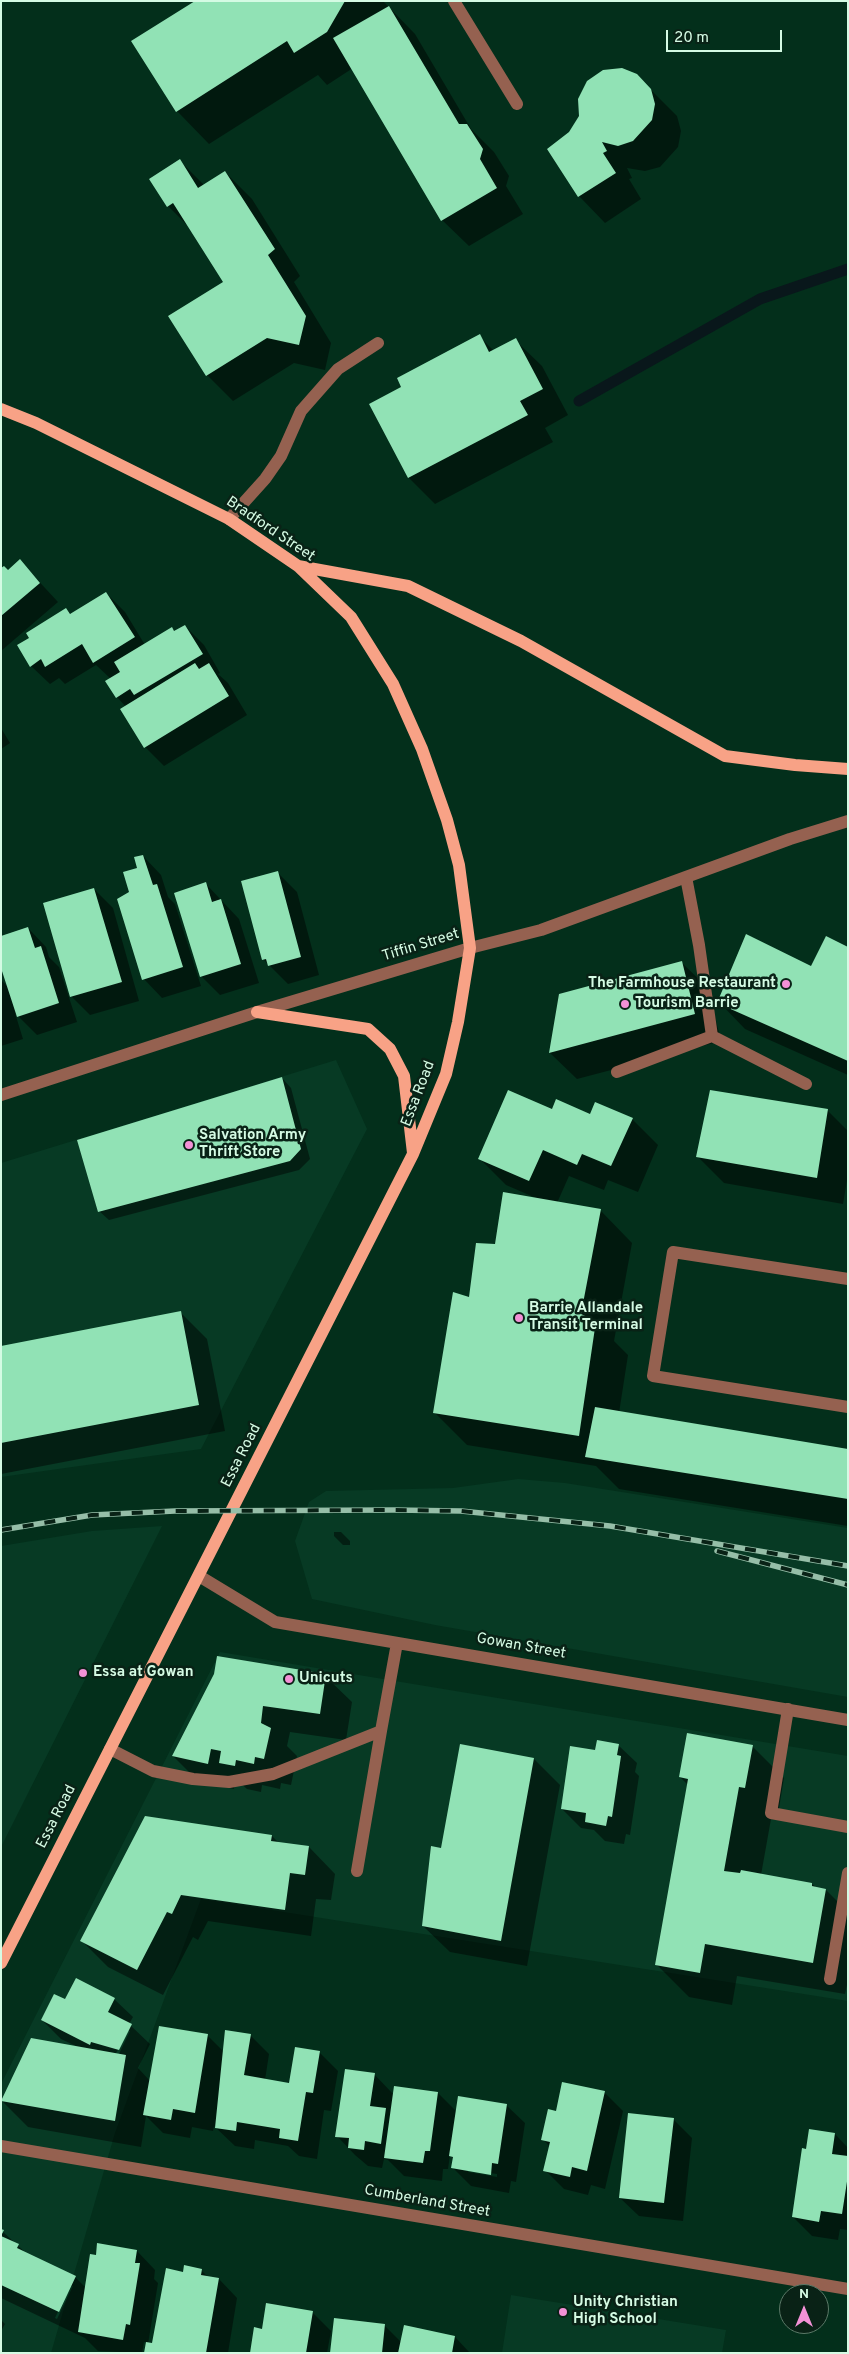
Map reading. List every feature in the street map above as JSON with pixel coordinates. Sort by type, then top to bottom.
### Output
[{"type":"main road","name":"Bradford Street","points":[[1,408],[36,423],[229,518],[298,566],[351,617],[393,684],[422,749],[447,820],[459,865],[470,948]]},
{"type":"main road","points":[[298,566],[408,586],[521,641],[725,756],[795,766],[848,769]]},
{"type":"main road","name":"Essa Road","points":[[1,1964],[413,1154],[446,1074],[458,1022],[470,948]]},
{"type":"main road","points":[[257,1012],[368,1029],[390,1049],[404,1076],[413,1154]]},
{"type":"street","points":[[454,1],[517,104]]},
{"type":"street","points":[[229,518],[265,479],[281,456],[300,411],[338,369],[378,343]]},
{"type":"street","name":"Tiffin Street","points":[[1,1095],[257,1012],[470,948],[541,930],[790,838],[848,822]]},
{"type":"street","points":[[686,877],[699,944],[712,1036]]},
{"type":"street","points":[[617,1072],[712,1036],[806,1084]]},
{"type":"street","points":[[848,1279],[673,1252],[653,1376],[848,1407]]},
{"type":"street","name":"Gowan Street","points":[[200,1576],[276,1622],[848,1720]]},
{"type":"street","points":[[357,1871],[397,1643]]},
{"type":"street","points":[[788,1709],[771,1813],[848,1828]]},
{"type":"street","points":[[110,1749],[153,1771],[193,1779],[229,1782],[273,1774],[381,1731]]},
{"type":"street","points":[[830,1979],[848,1874]]},
{"type":"street","name":"Cumberland Street","points":[[1,2146],[848,2289]]},
{"type":"shaded area","points":[[336,1060],[367,1129],[201,1449],[1,1477],[1,1163]]},
{"type":"shaded area","points":[[518,1479],[565,1483],[848,1528],[848,1697],[435,1625],[312,1599],[295,1541],[309,1502],[326,1491],[453,1488]]},
{"type":"shaded area","points":[[162,1526],[1,1847],[1,1546],[92,1531]]},
{"type":"shaded area","points":[[220,1652],[848,1756],[848,2001],[201,1899],[115,2133],[51,2353],[1,2353],[1,2084]]},
{"type":"shaded area","name":"Unity Christian High School","points":[[511,2295],[726,2330],[722,2353],[502,2353]]},
{"type":"building","points":[[195,1],[345,1],[327,32],[294,53],[287,41],[176,112],[131,41]]},
{"type":"building","points":[[389,6],[459,124],[467,124],[483,149],[480,159],[497,188],[441,221],[333,38]]},
{"type":"building","points":[[622,68],[637,74],[651,89],[655,104],[652,120],[633,141],[618,146],[602,142],[607,151],[603,153],[616,173],[578,197],[547,149],[569,132],[579,116],[578,99],[587,81],[603,70]]},
{"type":"building","points":[[180,159],[198,188],[225,171],[275,249],[268,255],[306,316],[299,345],[267,338],[206,376],[168,316],[223,282],[173,203],[167,207],[149,179]]},
{"type":"building","points":[[480,334],[489,352],[516,338],[543,389],[520,401],[528,415],[408,478],[369,404],[401,387],[397,378]]},
{"type":"building","points":[[20,559],[40,583],[1,616],[1,568],[4,566],[8,570]]},
{"type":"building","points":[[106,592],[135,637],[93,663],[82,644],[45,667],[41,659],[30,667],[17,645],[29,638],[26,633],[66,608],[70,614]]},
{"type":"building","points":[[185,625],[203,654],[134,695],[130,689],[116,698],[105,681],[120,672],[114,662],[172,627],[174,631]]},
{"type":"building","points":[[195,663],[199,669],[209,663],[229,696],[144,748],[120,709]]},
{"type":"building","points":[[143,855],[153,885],[157,884],[183,967],[142,980],[117,899],[129,892],[123,872],[137,868],[134,857]]},
{"type":"building","points":[[278,871],[301,957],[268,966],[266,959],[262,960],[241,881]]},
{"type":"building","points":[[206,882],[212,902],[221,899],[241,964],[200,977],[174,893]]},
{"type":"building","points":[[94,888],[122,982],[70,997],[43,903]]},
{"type":"building","points":[[28,927],[35,948],[41,946],[59,1003],[17,1017],[1,968],[1,936]]},
{"type":"building","name":"The Farmhouse Restaurant","points":[[746,934],[811,966],[826,936],[848,947],[848,1061],[717,1003]]},
{"type":"building","name":"Tourism Barrie","points":[[682,961],[695,1014],[549,1053],[559,994]]},
{"type":"building","name":"Salvation Army Thrift Store","points":[[282,1077],[301,1149],[290,1161],[98,1212],[77,1140]]},
{"type":"building","points":[[508,1090],[552,1109],[556,1099],[590,1114],[595,1102],[633,1118],[611,1166],[582,1154],[577,1165],[543,1150],[529,1181],[478,1159]]},
{"type":"building","points":[[710,1090],[828,1109],[817,1178],[696,1157]]},
{"type":"building","name":"Barrie Allandale Transit Terminal","points":[[503,1192],[601,1209],[581,1314],[596,1321],[579,1436],[433,1413],[453,1292],[469,1297],[476,1243],[495,1244]]},
{"type":"building","points":[[181,1311],[199,1405],[1,1443],[1,1346]]},
{"type":"building","points":[[595,1407],[848,1449],[848,1499],[585,1457]]},
{"type":"building","points":[[217,1656],[326,1674],[320,1714],[263,1706],[261,1723],[271,1728],[264,1759],[255,1757],[254,1764],[236,1760],[235,1766],[219,1763],[221,1751],[211,1749],[208,1764],[172,1756],[214,1674]]},
{"type":"building","points":[[687,1733],[753,1745],[745,1788],[739,1787],[724,1871],[740,1873],[741,1870],[812,1883],[812,1886],[826,1889],[813,1963],[705,1944],[700,1973],[655,1965],[688,1779],[679,1777]]},
{"type":"building","points":[[597,1740],[619,1744],[617,1755],[621,1756],[612,1817],[608,1816],[606,1826],[585,1822],[586,1813],[561,1809],[570,1746],[595,1750]]},
{"type":"building","points":[[460,1744],[534,1758],[501,1941],[422,1926],[431,1846],[441,1848]]},
{"type":"building","points":[[145,1816],[272,1835],[271,1841],[309,1846],[305,1875],[290,1873],[285,1910],[181,1895],[172,1914],[167,1912],[137,1970],[80,1941]]},
{"type":"building","points":[[76,1978],[115,1998],[108,2012],[132,2024],[119,2050],[91,2042],[90,2045],[41,2020],[54,1994],[65,1999]]},
{"type":"building","points":[[159,2026],[208,2034],[195,2113],[173,2109],[171,2120],[143,2115]]},
{"type":"building","points":[[225,2030],[251,2034],[244,2075],[289,2083],[295,2047],[320,2051],[313,2093],[306,2092],[298,2141],[279,2138],[280,2129],[237,2122],[236,2131],[215,2128]]},
{"type":"building","points":[[31,2038],[126,2055],[115,2121],[1,2101]]},
{"type":"building","points":[[345,2069],[375,2073],[370,2106],[386,2108],[381,2144],[365,2141],[364,2150],[348,2148],[349,2138],[335,2137]]},
{"type":"building","points":[[562,2082],[605,2091],[587,2171],[572,2167],[570,2177],[543,2171],[550,2142],[541,2140],[548,2109],[556,2111]]},
{"type":"building","points":[[394,2086],[438,2092],[430,2151],[425,2151],[423,2163],[384,2158]]},
{"type":"building","points":[[458,2096],[507,2104],[498,2164],[492,2163],[491,2175],[451,2168],[453,2157],[449,2156]]},
{"type":"building","points":[[628,2113],[674,2118],[664,2203],[619,2198]]},
{"type":"building","points":[[809,2129],[835,2133],[832,2154],[848,2156],[848,2175],[842,2214],[821,2211],[819,2222],[792,2217],[802,2148],[806,2149]]},
{"type":"building","points":[[1,2236],[19,2244],[17,2248],[76,2276],[59,2312],[1,2285]]},
{"type":"building","points":[[97,2243],[137,2250],[135,2263],[140,2263],[130,2325],[126,2324],[123,2340],[78,2332],[90,2254],[96,2255]]},
{"type":"building","points":[[184,2265],[202,2269],[201,2275],[219,2278],[206,2353],[144,2353],[146,2342],[152,2343],[166,2268],[183,2272]]},
{"type":"building","points":[[266,2303],[313,2311],[306,2353],[250,2353],[254,2327],[262,2329]]},
{"type":"building","points":[[334,2318],[385,2324],[382,2353],[330,2353]]},
{"type":"building","points":[[404,2325],[455,2336],[452,2353],[398,2353]]},
{"type":"waterway","points":[[579,401],[760,299],[848,269]]},
{"type":"railway","points":[[1,1530],[92,1515],[175,1511],[461,1511],[610,1526],[848,1566]]},
{"type":"railway","points":[[717,1551],[848,1585]]},
{"type":"place","name":"The Farmhouse Restaurant","points":[[786,984]]},
{"type":"place","name":"Tourism Barrie","points":[[625,1004]]},
{"type":"place","name":"Salvation Army Thrift Store","points":[[189,1145]]},
{"type":"place","name":"Barrie Allandale Transit Terminal","points":[[519,1318]]},
{"type":"place","name":"Essa at Gowan","points":[[83,1673]]},
{"type":"place","name":"Unicuts","points":[[289,1679]]},
{"type":"place","name":"Unity Christian High School","points":[[563,2312]]}]
